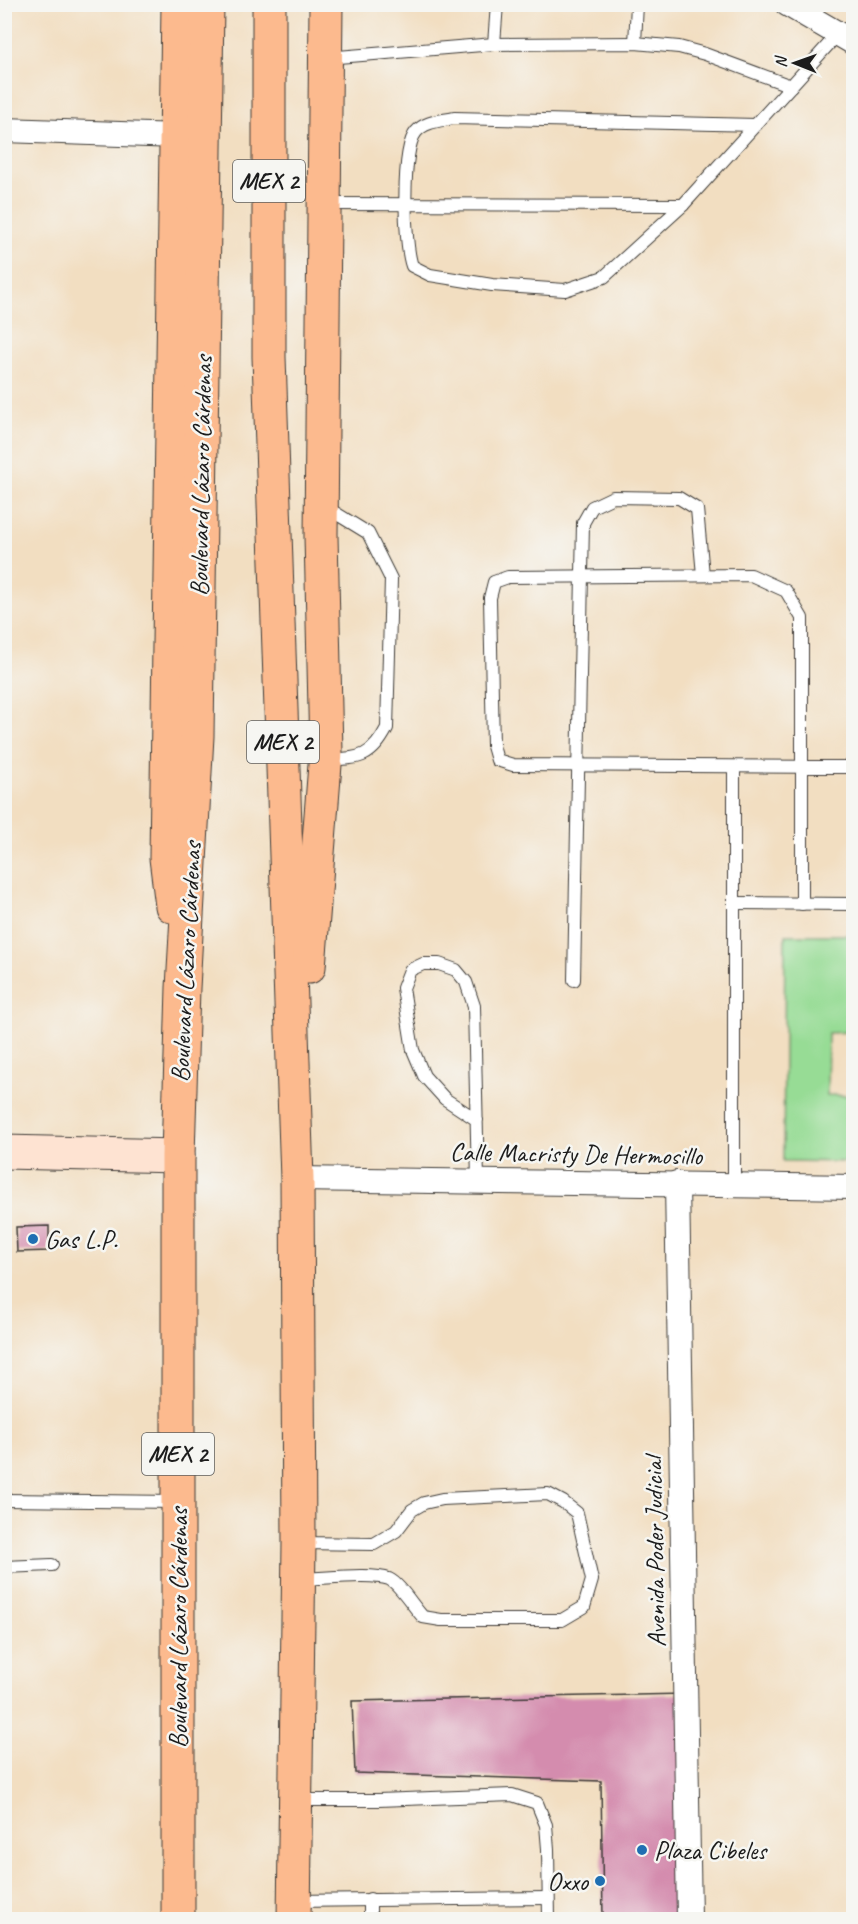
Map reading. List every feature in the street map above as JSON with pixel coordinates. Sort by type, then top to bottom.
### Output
[{"type":"main road","points":[[162,4],[178,87]]},
{"type":"main road","points":[[178,4],[178,135],[166,858],[183,988]]},
{"type":"main road","name":"Boulevard Lázaro Cárdenas","points":[[178,1920],[178,1156],[183,988],[197,736],[207,4]]},
{"type":"main road","name":"MEX 2","points":[[269,4],[269,357],[297,1179],[298,1579],[294,1910]]},
{"type":"main road","points":[[296,1127],[325,760],[321,504],[326,4]]},
{"type":"main road","points":[[4,1152],[178,1156]]},
{"type":"street","points":[[787,4],[846,39]]},
{"type":"street","points":[[4,130],[178,135]]},
{"type":"street","name":"Calle Macristy De Hermosillo","points":[[297,1179],[854,1187]]},
{"type":"street","name":"Avenida Poder Judicial","points":[[677,1184],[689,1920]]},
{"type":"lane","points":[[494,44],[497,4]]},
{"type":"lane","points":[[635,43],[637,4]]},
{"type":"lane","points":[[756,125],[454,118],[423,124],[414,133],[410,143],[406,204],[407,244],[412,266],[430,275],[492,285],[565,290],[604,277],[683,205],[756,125],[791,86],[846,39]]},
{"type":"lane","points":[[326,58],[494,44],[635,43],[679,47],[705,54],[791,86]]},
{"type":"lane","points":[[325,204],[683,205]]},
{"type":"lane","points":[[574,980],[583,523],[592,507],[613,497],[679,498],[698,509],[703,575]]},
{"type":"lane","points":[[321,504],[368,533],[391,579],[387,728],[371,752],[352,759],[325,760]]},
{"type":"lane","points":[[802,904],[802,766],[802,618],[786,591],[752,574],[508,577],[494,582],[490,598],[493,746],[497,760],[513,765],[734,767],[802,766],[854,767]]},
{"type":"lane","points":[[734,767],[734,1184]]},
{"type":"lane","points":[[734,903],[854,904]]},
{"type":"lane","points":[[477,1120],[445,1099],[424,1076],[412,1050],[403,988],[410,970],[423,964],[440,964],[456,970],[466,982],[474,1006],[477,1120],[478,1181]]},
{"type":"lane","points":[[298,1543],[374,1544],[396,1531],[412,1510],[424,1503],[442,1498],[548,1494],[577,1513],[592,1580],[584,1607],[562,1620],[525,1621],[441,1620],[423,1617],[390,1580],[374,1577],[298,1579]]},
{"type":"lane","points":[[4,1500],[178,1502]]},
{"type":"lane","points":[[4,1567],[52,1565]]},
{"type":"lane","points":[[294,1800],[378,1800],[512,1795],[537,1803],[546,1825],[549,1920]]},
{"type":"lane","points":[[294,1910],[370,1899],[548,1898]]},
{"type":"lane","points":[[370,1899],[370,1920]]},
{"type":"green space","points":[[785,935],[853,935],[853,1032],[828,1033],[827,1095],[853,1096],[853,1162],[783,1161]]},
{"type":"building","name":"Gas L.P.","points":[[49,1226],[49,1251],[17,1252],[16,1227]]},
{"type":"building","name":"Plaza Cibeles","points":[[685,1694],[680,1920],[603,1920],[601,1781],[355,1773],[352,1701]]},
{"type":"place","name":"Gas L.P.","points":[[33,1239]]},
{"type":"place","name":"Plaza Cibeles","points":[[642,1850]]},
{"type":"place","name":"Oxxo","points":[[600,1881]]}]
